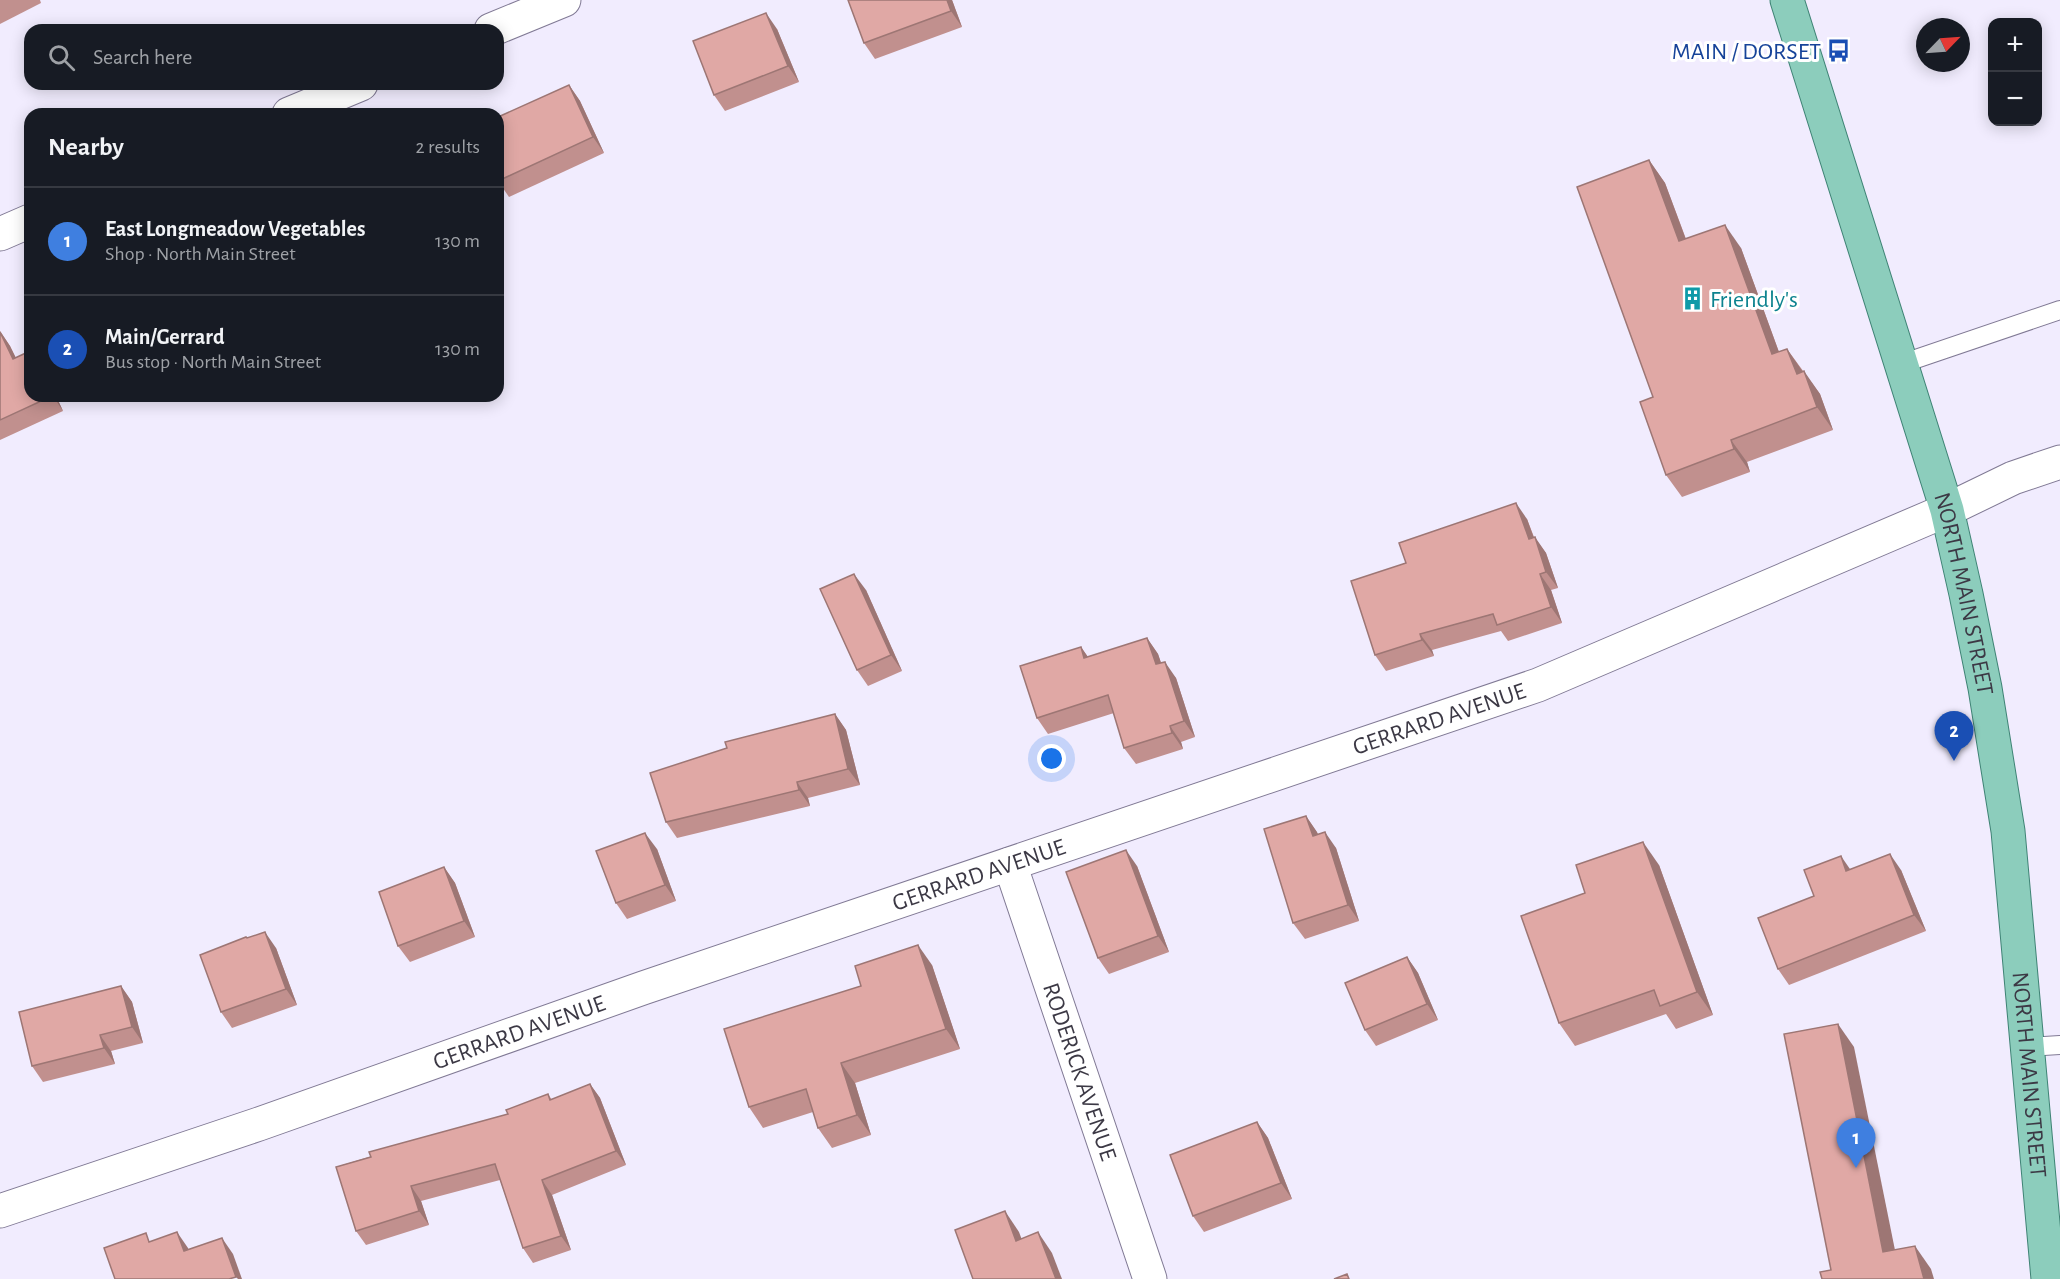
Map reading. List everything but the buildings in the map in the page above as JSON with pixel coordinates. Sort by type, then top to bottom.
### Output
[{"type":"main road","name":"NORTH MAIN STREET","points":[[1787,0],[1947,510],[1966,594],[2001,783],[2014,877],[2044,1046],[2048,1279]]},
{"type":"street","points":[[504,25],[564,0]]},
{"type":"street","points":[[303,108],[347,90]]},
{"type":"street","points":[[0,234],[24,224]]},
{"type":"street","name":"GERRARD AVENUE","points":[[0,1211],[259,1124],[632,992],[1538,685],[1947,510],[2013,478],[2060,462]]},
{"type":"street","name":"RODERICK AVENUE","points":[[1011,864],[1150,1279]]},
{"type":"lane","points":[[1901,364],[2060,310]]},
{"type":"place","name":"MAIN / DORSET","points":[[1839,51]]},
{"type":"place","name":"Friendly's","points":[[1692,299]]},
{"type":"place","name":"Main/Gerrard","points":[[1954,761]]},
{"type":"place","name":"East Longmeadow Vegetables","points":[[1856,1168]]}]
